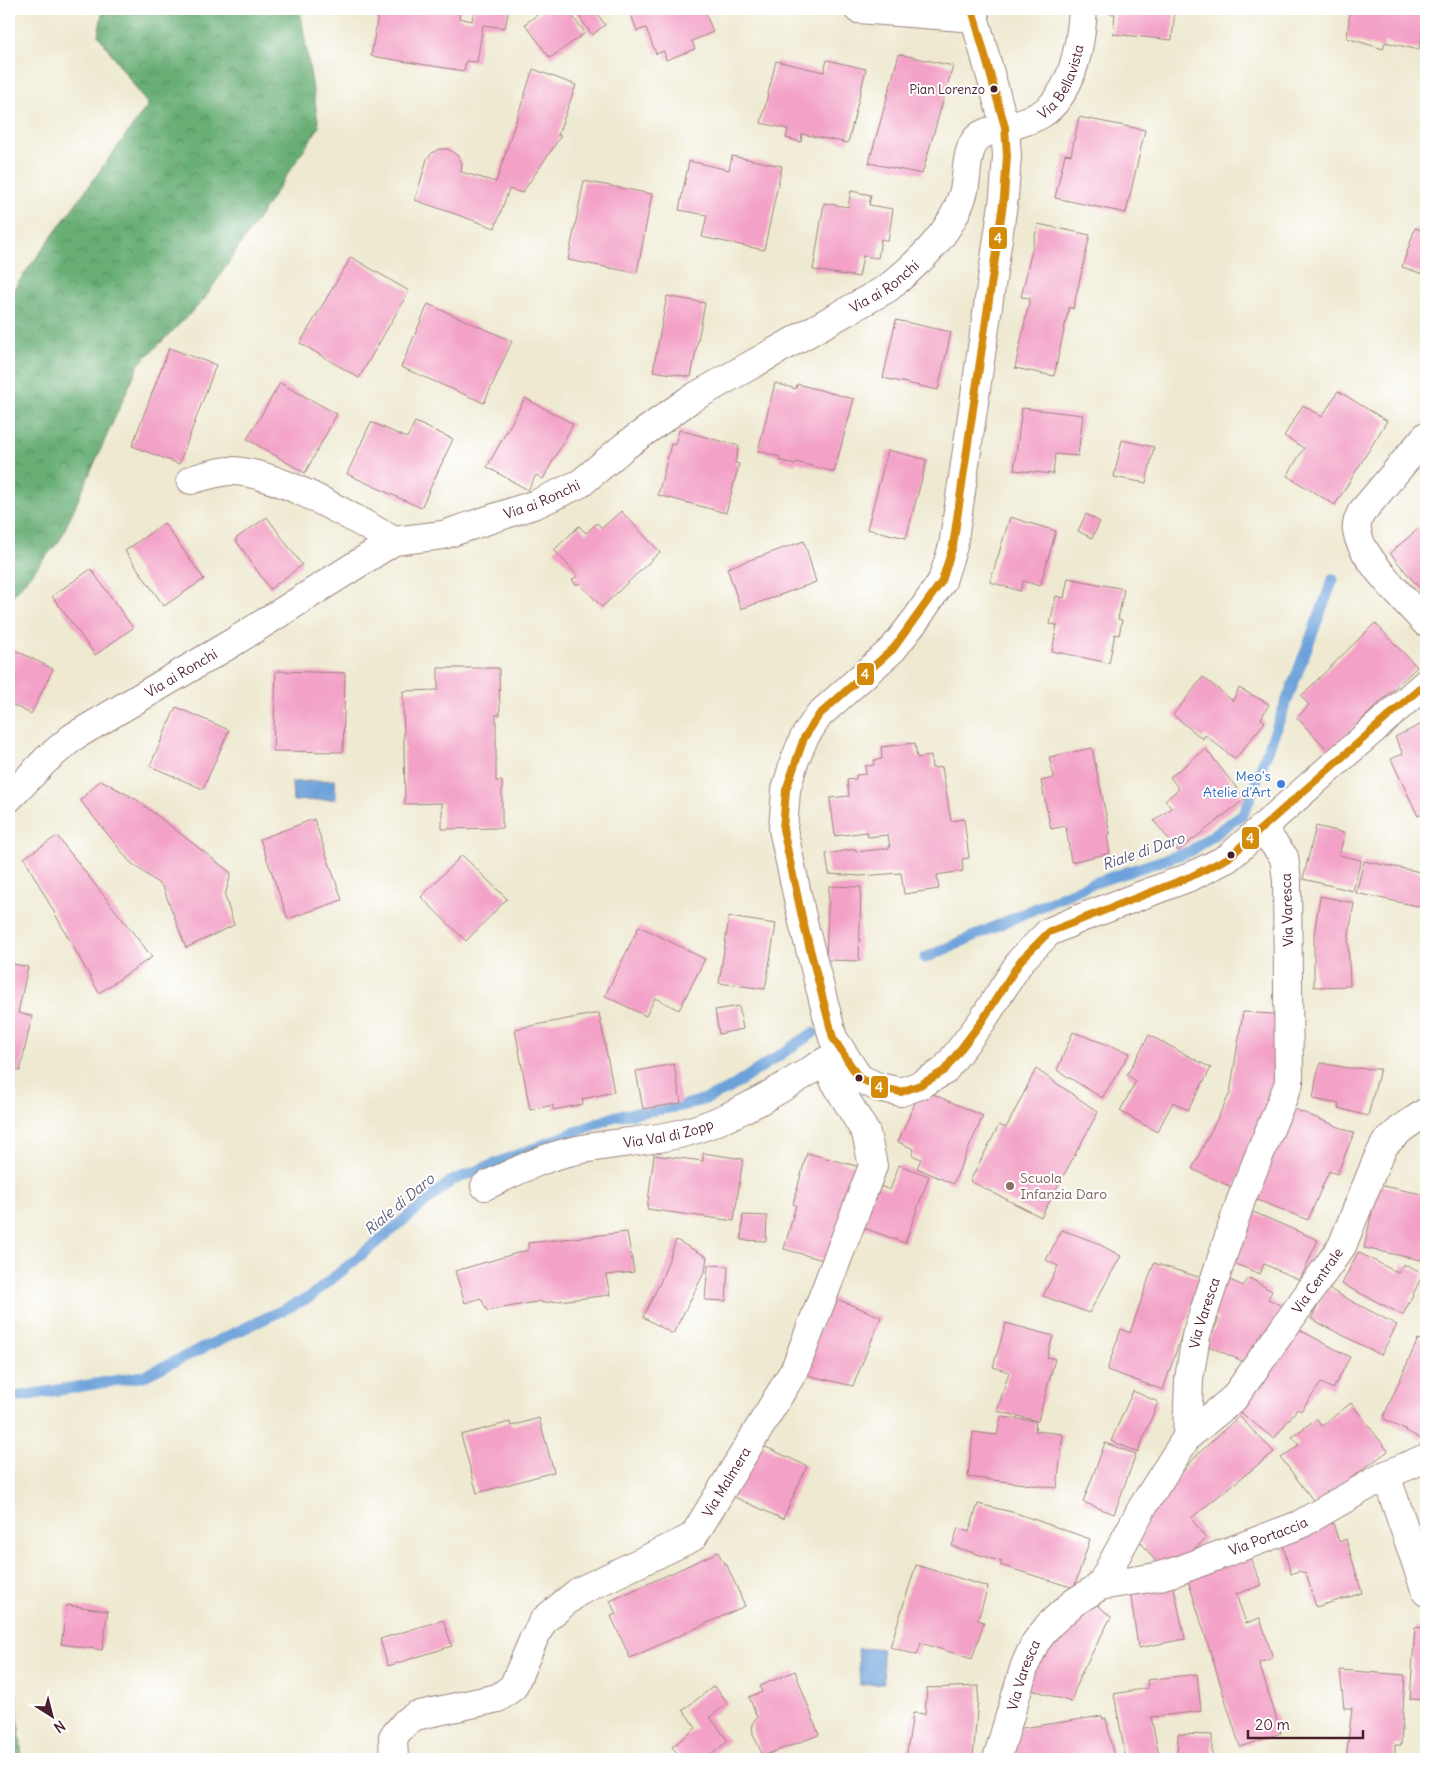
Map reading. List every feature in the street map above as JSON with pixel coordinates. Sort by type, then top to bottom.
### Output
[{"type":"street","points":[[858,9],[974,13],[1005,128],[1007,156],[1004,197],[953,546],[942,580],[917,618],[893,648],[819,715],[804,738],[794,762],[786,790],[783,829],[801,914],[825,1006],[840,1051],[859,1078],[878,1087],[901,1092],[920,1085],[944,1071],[982,1021],[1021,960],[1049,932],[1190,877],[1228,858],[1263,830],[1426,683]]},
{"type":"street","name":"Via Bellavista","points":[[1005,128],[1043,113],[1061,92],[1071,72],[1083,9]]},
{"type":"street","name":"Via ai Ronchi","points":[[9,798],[46,760],[79,732],[232,643],[394,542],[443,535],[536,504],[581,483],[625,446],[689,400],[888,288],[915,265],[954,219],[964,193],[973,143],[978,137],[987,132],[1005,128]]},
{"type":"street","points":[[1426,436],[1361,513],[1356,526],[1362,547],[1379,571],[1426,623]]},
{"type":"street","points":[[192,480],[215,473],[230,471],[244,473],[281,484],[331,506],[394,542]]},
{"type":"street","name":"Via Varesca","points":[[997,1759],[1025,1665],[1035,1643],[1049,1625],[1073,1603],[1100,1586],[1143,1506],[1187,1438],[1188,1380],[1196,1336],[1241,1200],[1289,1083],[1287,881],[1284,858],[1263,830]]},
{"type":"street","name":"Via Val di Zopp","points":[[485,1186],[514,1172],[572,1151],[679,1134],[716,1121],[765,1097],[840,1051]]},
{"type":"street","name":"Via Malmera","points":[[394,1759],[393,1737],[405,1723],[415,1716],[498,1698],[507,1693],[519,1678],[534,1638],[544,1620],[578,1592],[693,1537],[795,1369],[873,1166],[866,1133],[834,1080],[840,1051]]},
{"type":"street","name":"Via Centrale","points":[[1187,1438],[1234,1398],[1342,1246],[1385,1144],[1401,1129],[1426,1112]]},
{"type":"street","name":"Via Portaccia","points":[[1100,1586],[1156,1577],[1180,1570],[1299,1525],[1386,1475],[1426,1458]]},
{"type":"street","points":[[1386,1475],[1426,1592]]},
{"type":"green space","points":[[103,9],[300,9],[319,127],[203,301],[139,364],[60,540],[9,600],[9,295],[148,105],[98,35]]},
{"type":"green space","points":[[9,1694],[16,1694],[22,1759],[9,1759]]},
{"type":"water","points":[[335,780],[336,799],[293,801],[292,782]]},
{"type":"water","points":[[882,1648],[884,1684],[860,1685],[858,1649]]},
{"type":"building","points":[[379,9],[460,9],[459,18],[472,21],[474,9],[509,9],[505,28],[483,25],[477,62],[466,61],[464,71],[371,56]]},
{"type":"building","points":[[545,9],[567,9],[585,33],[550,58],[525,24]]},
{"type":"building","points":[[574,9],[594,9],[605,25],[592,35]]},
{"type":"building","points":[[629,9],[704,9],[713,32],[692,41],[695,49],[666,60],[664,51],[656,54],[646,28],[637,31]]},
{"type":"building","points":[[1110,9],[1175,9],[1172,40],[1113,34],[1115,14],[1110,14]]},
{"type":"building","points":[[1350,9],[1426,9],[1419,50],[1385,42],[1383,49],[1347,38]]},
{"type":"building","points":[[899,54],[953,66],[922,174],[869,163]]},
{"type":"building","points":[[827,60],[866,69],[848,143],[802,134],[801,142],[786,138],[788,129],[761,123],[776,61],[824,72]]},
{"type":"building","points":[[533,69],[576,85],[558,135],[561,136],[522,193],[509,189],[495,228],[415,200],[427,159],[439,149],[448,149],[458,156],[462,163],[461,172],[496,182]]},
{"type":"building","points":[[1079,117],[1145,130],[1126,213],[1055,198],[1065,154],[1071,155]]},
{"type":"building","points":[[732,156],[782,166],[764,250],[702,237],[707,215],[679,210],[689,161],[729,170]]},
{"type":"building","points":[[584,181],[652,194],[637,273],[568,260]]},
{"type":"building","points":[[851,191],[871,195],[869,205],[893,209],[888,241],[881,239],[878,258],[863,256],[859,277],[813,270],[824,203],[848,207]]},
{"type":"building","points":[[1038,224],[1090,235],[1073,309],[1069,307],[1054,376],[1015,368],[1030,298],[1021,297]]},
{"type":"building","points":[[1415,228],[1426,232],[1426,275],[1402,267]]},
{"type":"building","points":[[351,257],[409,291],[359,378],[300,343]]},
{"type":"building","points":[[667,296],[705,303],[691,377],[653,371]]},
{"type":"building","points":[[428,304],[512,341],[484,403],[401,367]]},
{"type":"building","points":[[896,320],[951,332],[938,390],[883,378]]},
{"type":"building","points":[[169,348],[216,365],[179,464],[132,446]]},
{"type":"building","points":[[280,383],[337,414],[305,473],[247,439]]},
{"type":"building","points":[[775,383],[796,389],[797,384],[854,399],[834,472],[796,462],[795,465],[779,460],[780,457],[758,451]]},
{"type":"building","points":[[1338,391],[1387,421],[1335,505],[1287,476],[1304,448],[1284,436],[1303,405],[1322,417]]},
{"type":"building","points":[[525,398],[573,424],[543,479],[536,475],[528,490],[487,467]]},
{"type":"building","points":[[1022,408],[1083,415],[1078,456],[1055,454],[1053,474],[1014,470]]},
{"type":"building","points":[[371,422],[407,438],[415,422],[453,439],[421,508],[347,474]]},
{"type":"building","points":[[679,430],[739,446],[735,463],[739,464],[726,513],[658,495],[671,444],[675,445]]},
{"type":"building","points":[[1122,440],[1154,447],[1146,483],[1114,477]]},
{"type":"building","points":[[888,450],[927,460],[906,538],[867,529]]},
{"type":"building","points":[[621,511],[660,552],[602,607],[579,583],[577,585],[572,580],[578,576],[554,550],[579,526],[586,533],[597,523],[602,528]]},
{"type":"building","points":[[1086,514],[1100,522],[1092,538],[1078,531]]},
{"type":"building","points":[[267,517],[302,565],[270,589],[235,539]]},
{"type":"building","points":[[1010,517],[1056,531],[1040,586],[1023,581],[1020,591],[990,582]]},
{"type":"building","points":[[1426,522],[1426,596],[1390,553]]},
{"type":"building","points":[[164,523],[204,579],[164,606],[125,551]]},
{"type":"building","points":[[804,541],[816,582],[741,609],[727,568]]},
{"type":"building","points":[[91,569],[133,628],[95,655],[52,596]]},
{"type":"building","points":[[1068,578],[1124,589],[1118,619],[1122,620],[1119,635],[1115,634],[1109,663],[1052,651],[1057,625],[1050,624],[1056,596],[1064,598]]},
{"type":"building","points":[[1375,623],[1417,667],[1329,751],[1297,718],[1309,705],[1301,696]]},
{"type":"building","points":[[9,647],[53,669],[31,714],[9,703]]},
{"type":"building","points":[[438,668],[499,668],[500,715],[496,715],[496,781],[502,781],[502,828],[442,829],[442,803],[405,804],[403,691],[438,690]]},
{"type":"building","points":[[276,671],[345,673],[343,752],[273,751]]},
{"type":"building","points":[[1203,677],[1233,701],[1239,688],[1269,704],[1261,719],[1265,722],[1235,759],[1205,735],[1203,739],[1173,715]]},
{"type":"building","points":[[176,707],[229,730],[203,789],[150,766]]},
{"type":"building","points":[[1426,722],[1426,812],[1418,816],[1391,759],[1403,754],[1395,737]]},
{"type":"building","points":[[915,743],[917,758],[931,756],[932,768],[942,767],[951,821],[964,819],[969,858],[962,859],[963,871],[937,875],[939,889],[904,894],[901,873],[861,876],[829,874],[826,854],[856,849],[856,852],[890,848],[888,835],[868,837],[867,832],[835,836],[830,798],[849,796],[847,780],[856,779],[856,775],[866,774],[865,766],[874,765],[874,760],[882,759],[881,747]]},
{"type":"building","points":[[1092,748],[1110,834],[1107,835],[1110,853],[1071,862],[1066,826],[1051,829],[1041,781],[1054,778],[1049,757]]},
{"type":"building","points":[[1206,749],[1245,799],[1178,851],[1154,821],[1171,808],[1165,800],[1179,789],[1170,777]]},
{"type":"building","points":[[101,780],[137,800],[231,873],[225,896],[234,925],[186,948],[163,887],[130,862],[80,800]]},
{"type":"building","points":[[314,819],[342,900],[288,919],[260,839]]},
{"type":"building","points":[[1316,826],[1345,833],[1339,855],[1361,860],[1353,891],[1303,879]]},
{"type":"building","points":[[57,836],[152,957],[99,993],[24,858]]},
{"type":"building","points":[[462,855],[507,899],[466,941],[421,897]]},
{"type":"building","points":[[1364,861],[1426,873],[1426,919],[1423,919],[1422,907],[1356,893]]},
{"type":"building","points":[[829,886],[861,887],[859,961],[826,960]]},
{"type":"building","points":[[1320,896],[1354,903],[1348,941],[1350,986],[1314,987],[1314,935]]},
{"type":"building","points":[[729,917],[776,924],[765,989],[719,983]]},
{"type":"building","points":[[639,926],[705,959],[679,1010],[655,998],[646,1016],[605,996]]},
{"type":"building","points":[[9,963],[28,967],[18,1013],[32,1016],[20,1071],[9,1069]]},
{"type":"building","points":[[739,1006],[743,1029],[719,1034],[715,1010]]},
{"type":"building","points":[[1426,1009],[1426,1032],[1425,1032],[1422,1010]]},
{"type":"building","points":[[1243,1012],[1286,1015],[1285,1068],[1234,1188],[1192,1169],[1230,1093]]},
{"type":"building","points":[[599,1013],[614,1092],[582,1099],[583,1104],[553,1110],[553,1105],[530,1110],[515,1029]]},
{"type":"building","points":[[1073,1032],[1130,1053],[1102,1098],[1057,1070]]},
{"type":"building","points":[[1149,1035],[1211,1068],[1188,1110],[1173,1102],[1157,1132],[1120,1111],[1136,1081],[1127,1075]]},
{"type":"building","points":[[1321,1063],[1348,1068],[1380,1069],[1368,1116],[1338,1108],[1339,1104],[1313,1099],[1317,1074]]},
{"type":"building","points":[[674,1064],[681,1103],[643,1109],[636,1071]]},
{"type":"building","points":[[1036,1069],[1098,1112],[1041,1217],[970,1181],[999,1125],[1006,1128]]},
{"type":"building","points":[[921,1089],[983,1116],[953,1184],[917,1168],[921,1159],[912,1155],[914,1149],[898,1142]]},
{"type":"building","points":[[1292,1108],[1354,1133],[1337,1174],[1329,1171],[1308,1220],[1255,1199]]},
{"type":"building","points":[[703,1153],[743,1159],[734,1221],[647,1209],[654,1155],[703,1161]]},
{"type":"building","points":[[807,1153],[860,1167],[834,1263],[784,1249],[796,1205],[793,1204]]},
{"type":"building","points":[[899,1165],[929,1176],[905,1243],[856,1225],[872,1183],[890,1190]]},
{"type":"building","points":[[1378,1185],[1426,1195],[1426,1261],[1364,1248]]},
{"type":"building","points":[[1246,1209],[1318,1240],[1300,1280],[1264,1264],[1260,1274],[1229,1261]]},
{"type":"building","points":[[743,1215],[767,1216],[766,1241],[741,1240]]},
{"type":"building","points":[[1062,1230],[1095,1242],[1121,1256],[1089,1313],[1043,1296],[1058,1266],[1046,1260]]},
{"type":"building","points":[[627,1232],[634,1272],[606,1275],[610,1295],[542,1303],[541,1301],[487,1311],[481,1298],[465,1303],[455,1271],[528,1250],[528,1243]]},
{"type":"building","points":[[676,1240],[707,1257],[705,1271],[673,1334],[643,1317],[660,1283]]},
{"type":"building","points":[[1358,1252],[1398,1273],[1403,1264],[1423,1274],[1403,1315],[1342,1284]]},
{"type":"building","points":[[1154,1263],[1201,1278],[1163,1390],[1107,1370],[1121,1329],[1130,1333]]},
{"type":"building","points":[[708,1265],[728,1266],[726,1301],[705,1300]]},
{"type":"building","points":[[1226,1278],[1243,1286],[1249,1278],[1272,1291],[1268,1299],[1288,1309],[1249,1364],[1206,1345],[1219,1319],[1208,1314]]},
{"type":"building","points":[[1327,1288],[1397,1325],[1381,1355],[1311,1319]]},
{"type":"building","points":[[832,1297],[881,1317],[853,1386],[802,1374]]},
{"type":"building","points":[[1006,1323],[1053,1336],[1047,1357],[1055,1359],[1038,1421],[997,1411],[1009,1372],[993,1367]]},
{"type":"building","points":[[1298,1329],[1350,1357],[1333,1389],[1321,1383],[1301,1411],[1297,1409],[1274,1439],[1239,1411]]},
{"type":"building","points":[[1418,1339],[1426,1341],[1426,1426],[1421,1439],[1383,1418]]},
{"type":"building","points":[[1133,1391],[1158,1402],[1138,1452],[1111,1441]]},
{"type":"building","points":[[1351,1403],[1388,1451],[1316,1504],[1281,1458],[1299,1445],[1292,1437],[1316,1419],[1322,1426]]},
{"type":"building","points":[[1239,1416],[1274,1452],[1191,1518],[1206,1539],[1174,1565],[1161,1568],[1132,1531],[1198,1454]]},
{"type":"building","points":[[1001,1417],[1036,1421],[1035,1431],[1063,1434],[1057,1488],[968,1477],[973,1432],[997,1435]]},
{"type":"building","points":[[539,1418],[554,1472],[477,1493],[461,1435],[510,1422],[511,1426]]},
{"type":"building","points":[[757,1443],[807,1466],[783,1519],[732,1496]]},
{"type":"building","points":[[1105,1443],[1136,1454],[1114,1514],[1083,1502]]},
{"type":"building","points":[[978,1504],[1016,1513],[1090,1539],[1074,1588],[1000,1565],[1002,1562],[952,1546],[958,1528],[969,1532]]},
{"type":"building","points":[[1333,1523],[1339,1542],[1346,1539],[1362,1593],[1316,1607],[1306,1573],[1298,1571],[1291,1574],[1281,1539]]},
{"type":"building","points":[[1246,1549],[1262,1585],[1236,1594],[1246,1623],[1260,1618],[1273,1658],[1259,1663],[1281,1733],[1240,1747],[1187,1577]]},
{"type":"building","points":[[718,1552],[724,1564],[726,1563],[745,1606],[630,1658],[611,1616],[616,1614],[610,1601]]},
{"type":"building","points":[[916,1565],[988,1587],[978,1620],[984,1622],[972,1659],[921,1643],[917,1655],[890,1647]]},
{"type":"building","points":[[1172,1579],[1185,1639],[1138,1648],[1130,1589]]},
{"type":"building","points":[[1089,1597],[1111,1617],[1079,1678],[1071,1702],[1027,1688],[1032,1664]]},
{"type":"building","points":[[67,1605],[108,1611],[102,1650],[61,1644]]},
{"type":"building","points":[[443,1620],[452,1646],[388,1666],[380,1639]]},
{"type":"building","points":[[1415,1627],[1426,1628],[1426,1700],[1410,1699]]},
{"type":"building","points":[[1340,1670],[1405,1675],[1401,1745],[1395,1745],[1395,1759],[1346,1759],[1352,1708],[1344,1708]]},
{"type":"building","points":[[795,1671],[819,1735],[763,1756],[753,1734],[752,1724],[757,1717],[749,1697],[762,1692],[760,1686]]},
{"type":"building","points":[[1197,1674],[1201,1711],[1151,1717],[1159,1755],[1126,1759],[1114,1694],[1148,1688],[1147,1680]]},
{"type":"building","points":[[714,1686],[728,1703],[710,1717],[728,1741],[706,1759],[683,1759],[672,1747],[696,1728],[683,1710]]},
{"type":"building","points":[[979,1686],[973,1759],[906,1758],[913,1713],[925,1714],[927,1688]]},
{"type":"building","points":[[1102,1716],[1103,1719],[1106,1718],[1114,1759],[1005,1759],[1009,1730]]},
{"type":"building","points":[[1178,1734],[1212,1735],[1212,1759],[1177,1759]]},
{"type":"waterway","name":"Riale di Daro","points":[[925,958],[1088,885],[1191,851],[1244,813],[1333,579]]},
{"type":"waterway","name":"Riale di Daro","points":[[9,1398],[144,1376],[310,1297],[451,1181],[616,1116],[681,1106],[706,1099],[730,1088],[813,1033]]},
{"type":"transit line","name":"4","points":[[972,9],[1005,127],[1007,156],[1004,197],[953,546],[942,581],[893,649],[819,715],[804,738],[786,790],[783,829],[803,922],[833,1038],[859,1078],[878,1087],[901,1092],[920,1085],[944,1071],[982,1021],[1021,960],[1049,932],[1190,877],[1228,858],[1426,683]]},
{"type":"place","name":"Pian Lorenzo","points":[[994,89]]},
{"type":"place","name":"Meo's Atelie d'Art","points":[[1281,784]]},
{"type":"place","name":"Scuola Infanzia Daro","points":[[1010,1186]]}]
